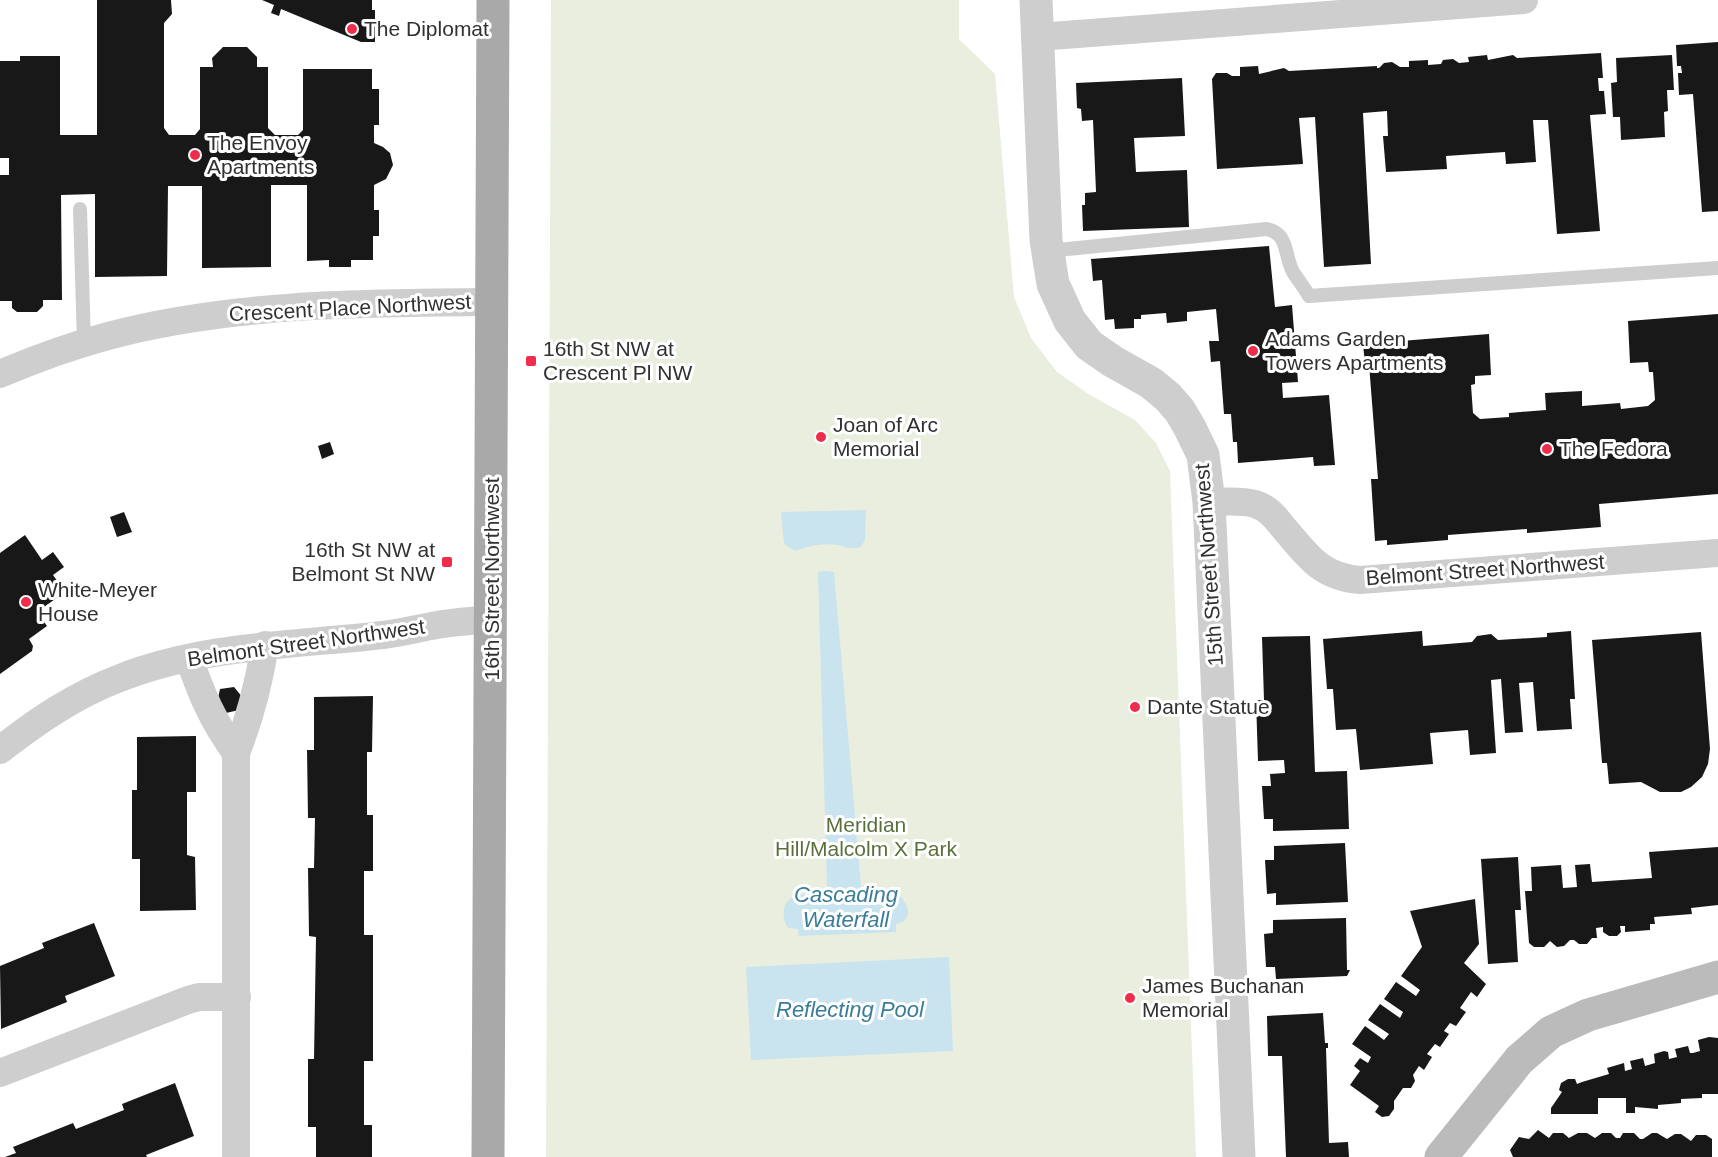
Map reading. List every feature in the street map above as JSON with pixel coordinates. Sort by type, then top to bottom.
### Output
[{"type":"main road","name":"16th Street Northwest","points":[[488,1157],[494,0]]},
{"type":"main road","points":[[1441,1157],[1519,1060],[1551,1032],[1575,1019],[1718,977]]},
{"type":"street","name":"15th Street Northwest","points":[[1036,0],[1048,251],[1053,284],[1060,302],[1079,335],[1098,353],[1151,383],[1168,397],[1180,411],[1203,455],[1209,502],[1239,1157]]},
{"type":"street","points":[[1038,37],[1524,0]]},
{"type":"street","name":"Crescent Place Northwest","points":[[0,374],[84,343],[178,321],[281,308],[493,302]]},
{"type":"street","name":"Belmont Street Northwest","points":[[1209,502],[1255,504],[1270,511],[1312,561],[1322,569],[1347,579],[1360,580],[1718,553]]},
{"type":"street","name":"Belmont Street Northwest","points":[[0,750],[36,722],[94,689],[120,678],[189,658],[266,645],[386,634],[491,619]]},
{"type":"street","points":[[236,1157],[236,753],[256,693],[266,645]]},
{"type":"street","points":[[189,658],[217,726],[236,753]]},
{"type":"street","points":[[0,1073],[188,1000],[199,997],[237,997]]},
{"type":"lane","points":[[80,209],[84,343]]},
{"type":"lane","points":[[1048,251],[1267,229],[1281,237],[1286,246],[1292,271],[1309,296],[1718,268]]},
{"type":"green space","name":"Meridian Hill/Malcolm X Park","points":[[551,0],[959,0],[959,39],[995,74],[1014,297],[1031,338],[1057,372],[1090,395],[1135,420],[1156,443],[1170,471],[1196,1157],[546,1157]]},
{"type":"water","points":[[866,510],[865,540],[861,547],[821,545],[795,551],[784,544],[781,512]]},
{"type":"water","name":"Cascading Waterfall","points":[[818,572],[834,572],[861,886],[867,892],[887,890],[893,892],[904,901],[907,906],[907,917],[896,924],[896,932],[799,936],[798,929],[788,928],[784,919],[786,903],[794,896],[823,894],[827,887]]},
{"type":"water","name":"Reflecting Pool","points":[[949,957],[953,1051],[751,1060],[746,967]]},
{"type":"building","name":"The Envoy Apartments","points":[[97,0],[171,0],[172,14],[164,23],[164,128],[169,135],[195,135],[200,129],[200,67],[213,67],[212,58],[223,47],[247,47],[257,57],[257,67],[268,67],[268,128],[275,135],[298,135],[303,130],[303,69],[372,69],[372,89],[379,89],[379,125],[374,125],[374,143],[390,153],[393,165],[386,179],[374,185],[374,210],[379,210],[379,236],[373,236],[373,260],[351,260],[351,267],[329,267],[329,260],[307,261],[307,185],[271,185],[271,267],[202,268],[202,186],[168,186],[167,276],[95,277],[95,194],[61,195],[62,300],[43,300],[43,306],[37,312],[17,312],[12,308],[12,301],[0,301],[0,175],[9,175],[9,158],[0,158],[0,61],[20,61],[20,56],[60,56],[60,135],[97,135]]},
{"type":"building","name":"The Diplomat","points":[[262,0],[372,0],[372,10],[375,10],[375,42],[361,42],[281,9],[279,16],[271,13],[274,5]]},
{"type":"building","points":[[1718,42],[1718,211],[1702,212],[1693,94],[1679,95],[1678,73],[1682,73],[1681,66],[1677,66],[1676,45]]},
{"type":"building","points":[[1601,53],[1603,78],[1598,78],[1599,91],[1604,91],[1606,114],[1590,115],[1600,231],[1557,234],[1548,120],[1533,120],[1536,162],[1506,164],[1505,152],[1446,156],[1447,169],[1386,172],[1383,136],[1388,136],[1387,111],[1363,113],[1371,264],[1324,267],[1315,117],[1299,118],[1303,164],[1217,169],[1212,79],[1216,73],[1240,76],[1240,67],[1258,66],[1259,74],[1284,68],[1289,71],[1377,66],[1379,68],[1384,63],[1392,62],[1400,67],[1409,67],[1409,61],[1428,60],[1428,65],[1441,64],[1443,60],[1453,59],[1459,63],[1469,62],[1468,57],[1487,55],[1488,60],[1513,55],[1517,58]]},
{"type":"building","points":[[1672,55],[1674,90],[1667,90],[1668,111],[1664,112],[1665,137],[1621,140],[1620,117],[1613,117],[1611,83],[1617,82],[1616,58]]},
{"type":"building","points":[[1182,78],[1185,136],[1134,138],[1136,172],[1187,170],[1189,227],[1083,231],[1082,205],[1085,205],[1085,193],[1096,192],[1093,120],[1082,121],[1081,109],[1077,108],[1076,83]]},
{"type":"building","name":"Adams Garden Towers Apartments","points":[[1269,246],[1275,307],[1292,305],[1298,382],[1282,383],[1283,398],[1329,395],[1335,465],[1314,466],[1313,457],[1238,463],[1237,442],[1233,442],[1231,414],[1224,414],[1220,361],[1211,362],[1209,341],[1219,341],[1216,309],[1187,312],[1187,321],[1167,323],[1166,313],[1141,315],[1141,319],[1134,319],[1134,328],[1115,329],[1114,319],[1105,320],[1102,280],[1093,281],[1091,259]]},
{"type":"building","name":"The Fedora","points":[[1718,314],[1718,494],[1599,504],[1601,527],[1527,533],[1527,529],[1448,535],[1448,540],[1387,545],[1387,540],[1375,541],[1371,479],[1378,479],[1369,364],[1365,364],[1363,344],[1489,334],[1491,375],[1475,376],[1475,384],[1471,385],[1473,413],[1480,419],[1509,417],[1509,413],[1546,410],[1545,393],[1582,391],[1582,406],[1620,403],[1621,409],[1648,406],[1655,400],[1653,372],[1649,372],[1648,362],[1630,363],[1628,321]]},
{"type":"building","points":[[330,442],[334,454],[322,459],[318,446]]},
{"type":"building","points":[[124,512],[132,532],[117,537],[110,517]]},
{"type":"building","name":"White-Meyer House","points":[[25,535],[42,560],[53,552],[64,567],[53,575],[65,592],[37,612],[47,626],[29,639],[33,646],[32,651],[0,674],[0,553]]},
{"type":"building","points":[[1422,631],[1423,646],[1472,642],[1477,636],[1491,634],[1498,640],[1547,637],[1547,633],[1571,631],[1575,699],[1570,699],[1572,729],[1537,731],[1533,682],[1519,683],[1523,732],[1505,733],[1501,679],[1491,680],[1496,753],[1470,755],[1468,730],[1430,733],[1433,764],[1360,770],[1356,729],[1336,730],[1333,689],[1327,689],[1323,639]]},
{"type":"building","points":[[1701,632],[1710,749],[1708,764],[1702,777],[1681,792],[1660,792],[1641,782],[1609,784],[1607,763],[1602,763],[1592,640]]},
{"type":"building","points":[[1310,636],[1315,772],[1347,771],[1349,829],[1273,831],[1273,819],[1264,819],[1262,786],[1271,786],[1270,774],[1285,773],[1284,760],[1258,761],[1256,700],[1264,700],[1262,637]]},
{"type":"building","points":[[234,687],[243,698],[239,710],[226,713],[217,703],[220,689]]},
{"type":"building","points":[[373,696],[372,752],[367,752],[367,815],[373,815],[373,871],[364,871],[364,935],[373,935],[373,1061],[364,1061],[364,1125],[372,1125],[372,1157],[316,1157],[316,1127],[308,1127],[308,1059],[314,1059],[316,937],[309,936],[308,868],[314,868],[315,818],[308,818],[307,750],[314,750],[314,697]]},
{"type":"building","points":[[196,736],[196,792],[187,792],[187,855],[195,857],[196,910],[140,911],[140,859],[132,859],[132,790],[137,790],[137,737]]},
{"type":"building","points":[[1345,843],[1348,902],[1276,905],[1276,893],[1267,894],[1265,860],[1274,860],[1274,846]]},
{"type":"building","points":[[1718,847],[1718,905],[1691,908],[1692,914],[1654,917],[1655,924],[1650,924],[1650,930],[1625,932],[1625,926],[1620,926],[1621,932],[1617,936],[1609,936],[1603,932],[1603,927],[1596,928],[1597,938],[1592,938],[1587,944],[1579,944],[1570,940],[1564,946],[1557,947],[1550,941],[1544,947],[1534,947],[1529,943],[1525,891],[1532,891],[1531,867],[1561,865],[1563,888],[1577,887],[1575,865],[1590,864],[1592,882],[1652,878],[1649,852]]},
{"type":"building","points":[[1518,857],[1521,910],[1515,910],[1518,962],[1488,964],[1481,859]]},
{"type":"building","points":[[1475,899],[1479,944],[1464,963],[1486,984],[1477,997],[1471,992],[1460,1008],[1466,1012],[1456,1026],[1450,1023],[1444,1031],[1449,1034],[1440,1047],[1435,1044],[1427,1054],[1432,1057],[1424,1070],[1419,1066],[1413,1075],[1415,1081],[1411,1088],[1403,1088],[1394,1101],[1394,1109],[1389,1116],[1382,1117],[1375,1112],[1379,1106],[1350,1085],[1360,1071],[1354,1066],[1360,1058],[1368,1063],[1371,1057],[1352,1044],[1365,1026],[1384,1040],[1389,1034],[1368,1020],[1380,1004],[1400,1018],[1403,1012],[1384,999],[1396,982],[1416,996],[1420,990],[1401,976],[1422,947],[1410,911]]},
{"type":"building","points":[[1346,918],[1347,970],[1350,970],[1347,976],[1276,979],[1275,967],[1266,967],[1264,934],[1273,933],[1273,920]]},
{"type":"building","points":[[94,923],[115,976],[65,996],[67,1002],[1,1029],[0,966],[44,948],[42,943]]},
{"type":"building","points":[[1323,1013],[1325,1043],[1328,1043],[1328,1048],[1326,1048],[1329,1143],[1348,1142],[1349,1157],[1286,1157],[1282,1056],[1268,1056],[1267,1016]]},
{"type":"building","points":[[1709,1037],[1718,1038],[1718,1094],[1702,1094],[1702,1098],[1681,1099],[1681,1103],[1658,1105],[1658,1109],[1635,1107],[1635,1113],[1626,1113],[1626,1098],[1598,1098],[1598,1114],[1551,1114],[1551,1108],[1562,1092],[1559,1090],[1561,1083],[1568,1079],[1575,1079],[1577,1084],[1609,1074],[1607,1068],[1624,1063],[1625,1071],[1632,1069],[1630,1061],[1643,1058],[1645,1066],[1655,1063],[1654,1054],[1664,1051],[1668,1052],[1669,1059],[1677,1057],[1675,1049],[1688,1046],[1690,1053],[1700,1051],[1698,1040]]},
{"type":"building","points":[[175,1083],[194,1136],[146,1155],[147,1157],[5,1157],[16,1153],[13,1147],[73,1123],[76,1129],[124,1110],[122,1104]]},
{"type":"building","points":[[1538,1130],[1549,1138],[1553,1133],[1563,1133],[1569,1138],[1578,1133],[1587,1133],[1595,1138],[1602,1133],[1611,1133],[1616,1138],[1620,1138],[1623,1133],[1634,1133],[1643,1139],[1652,1133],[1657,1133],[1667,1139],[1675,1134],[1681,1134],[1691,1141],[1696,1135],[1706,1135],[1712,1139],[1712,1157],[1513,1157],[1510,1150],[1519,1137],[1529,1139]]},
{"type":"place","name":"The Diplomat","points":[[352,29]]},
{"type":"place","name":"The Envoy Apartments","points":[[195,155]]},
{"type":"place","name":"Adams Garden Towers Apartments","points":[[1253,351]]},
{"type":"place","name":"16th St NW at Crescent Pl NW","points":[[531,361]]},
{"type":"place","name":"Joan of Arc Memorial","points":[[821,437]]},
{"type":"place","name":"The Fedora","points":[[1547,449]]},
{"type":"place","name":"16th St NW at Belmont St NW","points":[[447,562]]},
{"type":"place","name":"White-Meyer House","points":[[26,602]]},
{"type":"place","name":"Dante Statue","points":[[1135,707]]},
{"type":"place","name":"James Buchanan Memorial","points":[[1130,998]]}]
